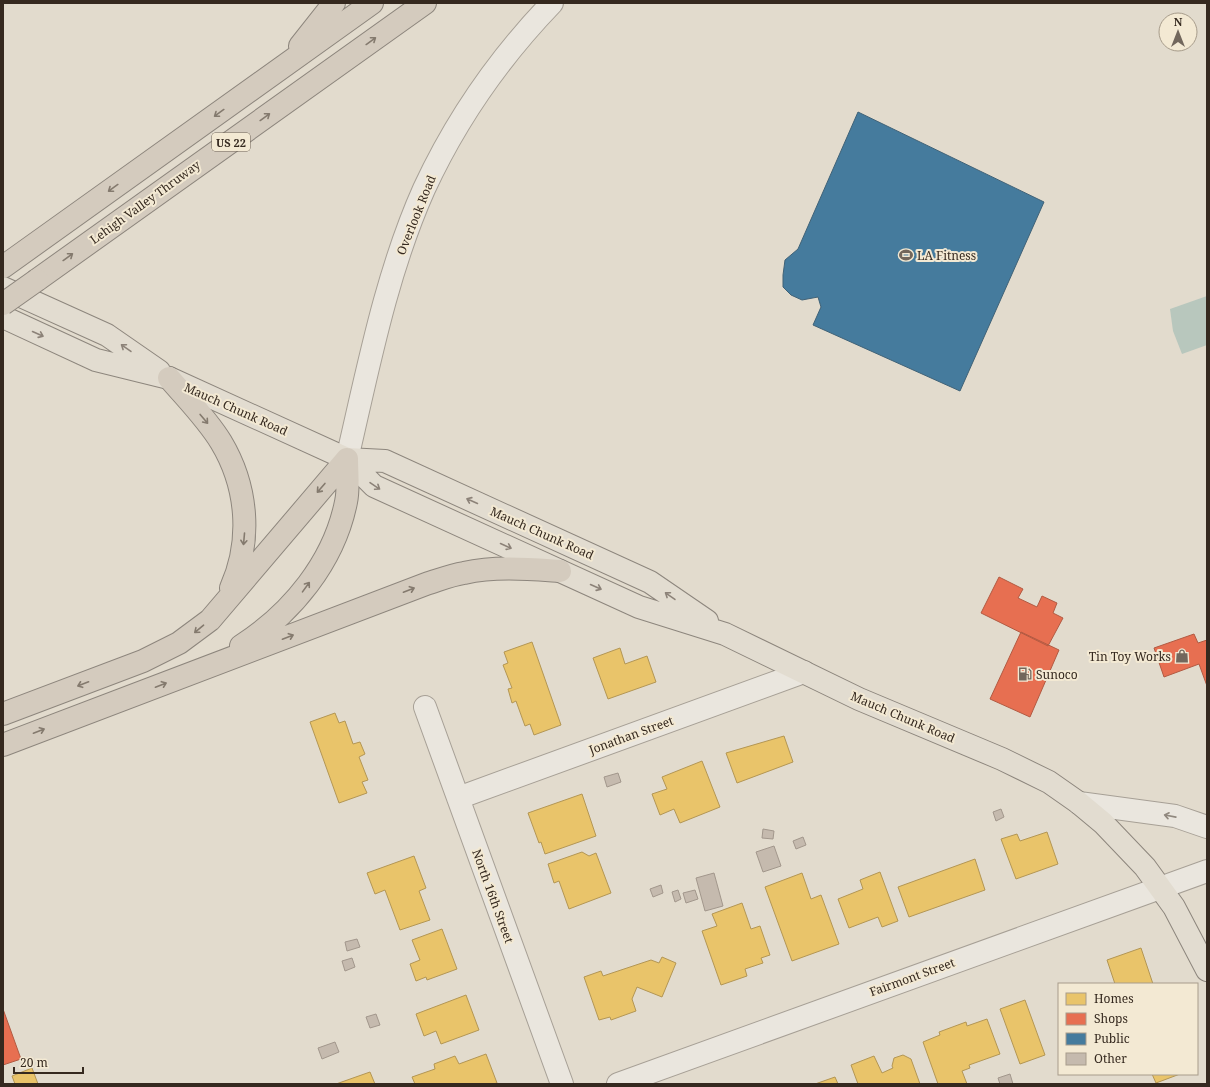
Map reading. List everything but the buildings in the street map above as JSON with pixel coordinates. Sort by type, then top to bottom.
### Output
[{"type":"highway","points":[[285,66],[334,3]]},
{"type":"highway","name":"US 22","points":[[4,266],[372,3]]},
{"type":"highway","name":"Lehigh Valley Thruway","points":[[3,304],[425,3]]},
{"type":"highway","points":[[170,378],[221,442],[238,478],[243,498],[244,539],[235,579],[222,608]]},
{"type":"highway","points":[[3,714],[160,654],[196,632],[222,608],[347,459]]},
{"type":"highway","points":[[212,666],[267,628],[300,595],[313,577],[342,520],[347,500],[347,459]]},
{"type":"highway","points":[[3,745],[426,584],[458,574],[505,568],[560,571]]},
{"type":"main road","name":"Mauch Chunk Road","points":[[3,288],[107,335],[170,378],[347,459],[374,486],[639,607],[725,634]]},
{"type":"main road","name":"Mauch Chunk Road","points":[[3,317],[96,360],[170,378]]},
{"type":"main road","name":"Mauch Chunk Road","points":[[347,459],[385,461],[643,579],[725,634],[859,699],[1026,770],[1049,782],[1079,803],[1126,845],[1161,888],[1186,927],[1207,970]]},
{"type":"street","name":"Overlook Road","points":[[347,459],[391,284],[408,231],[424,190],[444,149],[466,111],[492,72],[552,3]]},
{"type":"street","name":"Jonathan Street","points":[[458,798],[804,672]]},
{"type":"street","name":"North 16th Street","points":[[425,707],[562,1084]]},
{"type":"street","name":"Mauch Chunk Road","points":[[1079,803],[1175,816],[1207,827]]},
{"type":"street","name":"Fairmont Street","points":[[618,1084],[1207,871]]},
{"type":"shaded area","points":[[1207,296],[1207,345],[1182,354],[1173,331],[1170,309]]},
{"type":"place","name":"LA Fitness","points":[[906,255]]},
{"type":"place","name":"Tin Toy Works","points":[[1182,656]]},
{"type":"place","name":"Sunoco","points":[[1025,674]]}]
